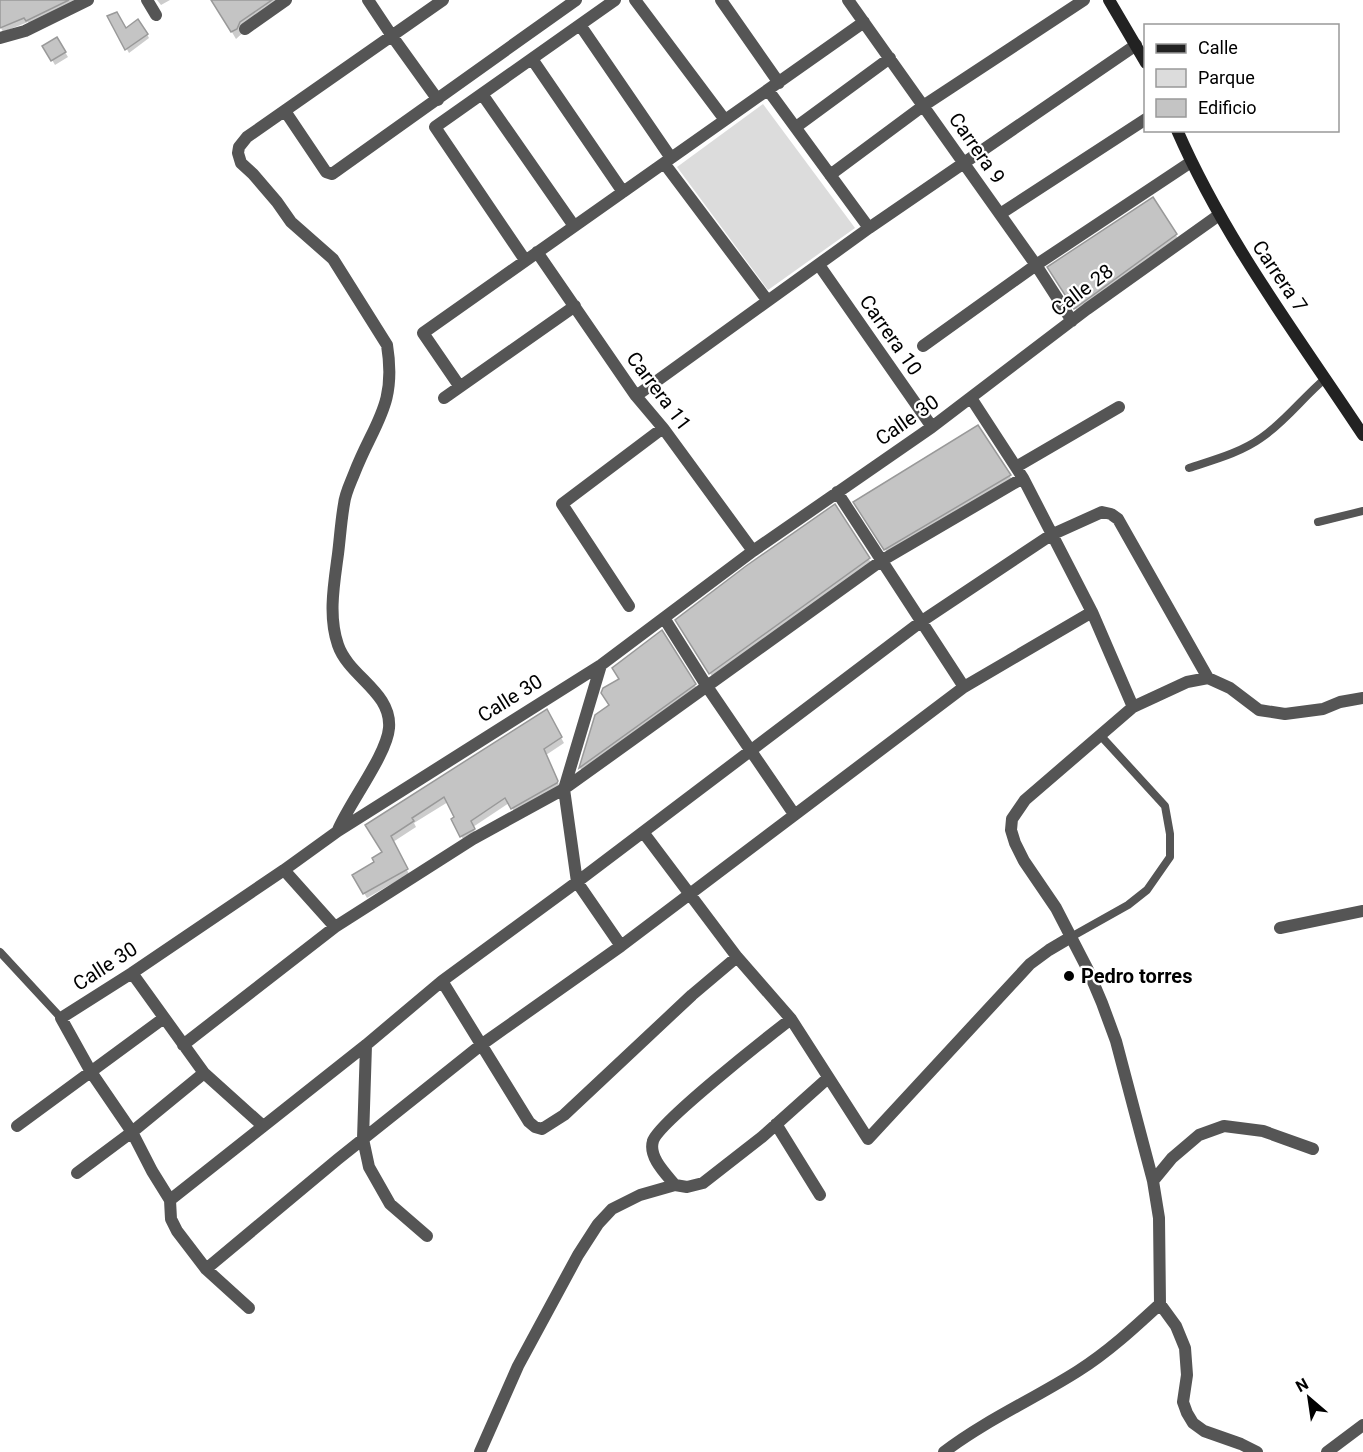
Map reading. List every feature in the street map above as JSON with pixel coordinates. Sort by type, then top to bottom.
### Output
[{"type":"street","points":[[0,38],[25,31],[88,0]]},
{"type":"street","points":[[147,0],[156,15]]},
{"type":"street","points":[[245,29],[286,0]]},
{"type":"street","points":[[368,0],[438,100]]},
{"type":"street","points":[[338,831],[385,744],[389,727],[387,711],[380,697],[345,660],[335,631],[332,606],[344,501],[364,447],[373,435],[386,407],[390,361],[387,345],[333,259],[291,222],[277,202],[241,163],[239,147],[244,140],[443,0]]},
{"type":"street","points":[[285,111],[326,172],[332,174],[576,0]]},
{"type":"street","points":[[525,260],[435,127],[615,0]]},
{"type":"street","points":[[635,0],[725,120]]},
{"type":"street","points":[[721,0],[796,127],[869,228]]},
{"type":"street","name":"Carrera 9","points":[[848,0],[1036,265],[1072,321]]},
{"type":"street","points":[[830,175],[923,106],[1084,0]]},
{"type":"street","points":[[1109,0],[1144,59]]},
{"type":"street","points":[[460,387],[423,333],[864,22]]},
{"type":"street","points":[[580,25],[668,160],[767,300]]},
{"type":"street","points":[[636,396],[767,300],[963,162],[1136,45]]},
{"type":"street","points":[[796,127],[890,58]]},
{"type":"street","points":[[532,59],[622,192]]},
{"type":"street","points":[[482,94],[574,226]]},
{"type":"street","points":[[1000,214],[1144,120]]},
{"type":"street","name":"Carrera 7","points":[[1178,132],[1191,162],[1245,261],[1363,435]]},
{"type":"street","points":[[923,346],[1036,265],[1191,162]]},
{"type":"street","name":"Calle 28","points":[[971,398],[1072,321],[1219,215]]},
{"type":"street","name":"Carrera 11","points":[[537,252],[636,396],[663,428],[753,551]]},
{"type":"street","name":"Carrera 10","points":[[819,265],[932,427]]},
{"type":"street","points":[[444,398],[575,306]]},
{"type":"street","points":[[971,398],[1019,473],[1092,612],[1132,707]]},
{"type":"street","name":"Calle 30","points":[[61,1018],[132,973],[338,831],[601,665],[753,551],[971,398]]},
{"type":"street","points":[[183,1045],[335,927],[473,839],[564,789],[708,688],[881,561],[1119,407]]},
{"type":"street","points":[[629,606],[562,504],[663,428]]},
{"type":"street","points":[[837,492],[964,687]]},
{"type":"street","points":[[170,1200],[366,1046],[442,981],[577,882],[922,621],[1051,535],[1102,512],[1118,519],[1208,678]]},
{"type":"street","points":[[206,1269],[363,1138],[481,1045],[690,895],[964,687],[1092,612]]},
{"type":"street","points":[[664,618],[708,688],[794,814]]},
{"type":"street","points":[[601,665],[564,789],[577,882],[621,946]]},
{"type":"street","points":[[1257,1452],[1204,1431],[1193,1423],[1187,1413],[1183,1402],[1187,1375],[1185,1348],[1176,1326],[1160,1304],[1159,1218],[1153,1181],[1116,1041],[1092,978],[1056,908],[1024,861],[1015,843],[1011,830],[1012,819],[1025,800],[1132,707],[1187,682],[1208,678],[1230,688],[1259,710],[1285,714],[1323,709],[1340,702],[1363,698]]},
{"type":"street","points":[[643,832],[737,957],[791,1019],[868,1139],[1030,964],[1071,937]]},
{"type":"street","points":[[284,870],[335,927]]},
{"type":"street","points":[[1280,928],[1363,911]]},
{"type":"street","points":[[442,981],[529,1122],[542,1130],[564,1115],[692,995],[737,957]]},
{"type":"street","points":[[132,973],[204,1073],[263,1125]]},
{"type":"street","points":[[61,1018],[91,1072],[132,1132],[170,1200],[171,1219],[177,1231],[206,1269],[249,1308]]},
{"type":"street","points":[[17,1126],[164,1018]]},
{"type":"street","points":[[675,1185],[652,1152],[653,1140],[689,1104],[791,1019]]},
{"type":"street","points":[[366,1046],[363,1138],[369,1167],[390,1204],[428,1236]]},
{"type":"street","points":[[77,1173],[132,1132],[204,1073]]},
{"type":"street","points":[[480,1452],[518,1365],[598,1224],[612,1209],[640,1195],[675,1185],[687,1187],[703,1183],[828,1078]]},
{"type":"street","points":[[776,1124],[820,1195]]},
{"type":"street","points":[[1153,1181],[1172,1158],[1199,1135],[1224,1126],[1263,1131],[1312,1149]]},
{"type":"street","points":[[944,1452],[998,1417],[1078,1371],[1124,1338],[1160,1304]]},
{"type":"street","points":[[1327,1452],[1363,1425]]},
{"type":"lane","points":[[1189,468],[1225,456],[1261,439],[1326,378]]},
{"type":"lane","points":[[1318,522],[1363,511]]},
{"type":"lane","points":[[1071,937],[1128,905],[1147,890],[1170,857],[1170,834],[1165,806],[1100,735]]},
{"type":"lane","points":[[0,952],[61,1018]]},
{"type":"green space","points":[[763,104],[855,228],[768,290],[677,167]]},
{"type":"building","points":[[0,0],[69,0],[26,21],[24,18],[0,28]]},
{"type":"building","points":[[211,0],[272,0],[240,22],[237,29],[231,32]]},
{"type":"building","points":[[117,12],[126,28],[138,19],[148,34],[125,50],[107,16]]},
{"type":"building","points":[[57,37],[66,52],[51,61],[42,46]]},
{"type":"building","points":[[1153,197],[1177,234],[1074,309],[1047,267]]},
{"type":"building","points":[[978,425],[1011,475],[884,550],[853,502]]},
{"type":"building","points":[[835,504],[870,558],[709,674],[675,620],[746,566]]},
{"type":"building","points":[[662,630],[696,684],[579,768],[595,715],[609,705],[601,693],[603,688],[619,679],[612,668]]},
{"type":"building","points":[[547,709],[562,737],[544,749],[557,783],[511,809],[505,798],[471,821],[475,829],[460,837],[451,819],[454,817],[444,797],[412,818],[414,821],[391,836],[408,869],[363,894],[352,875],[374,862],[372,858],[382,852],[365,825]]},
{"type":"place","name":"Pedro torres","points":[[1069,976]]}]
